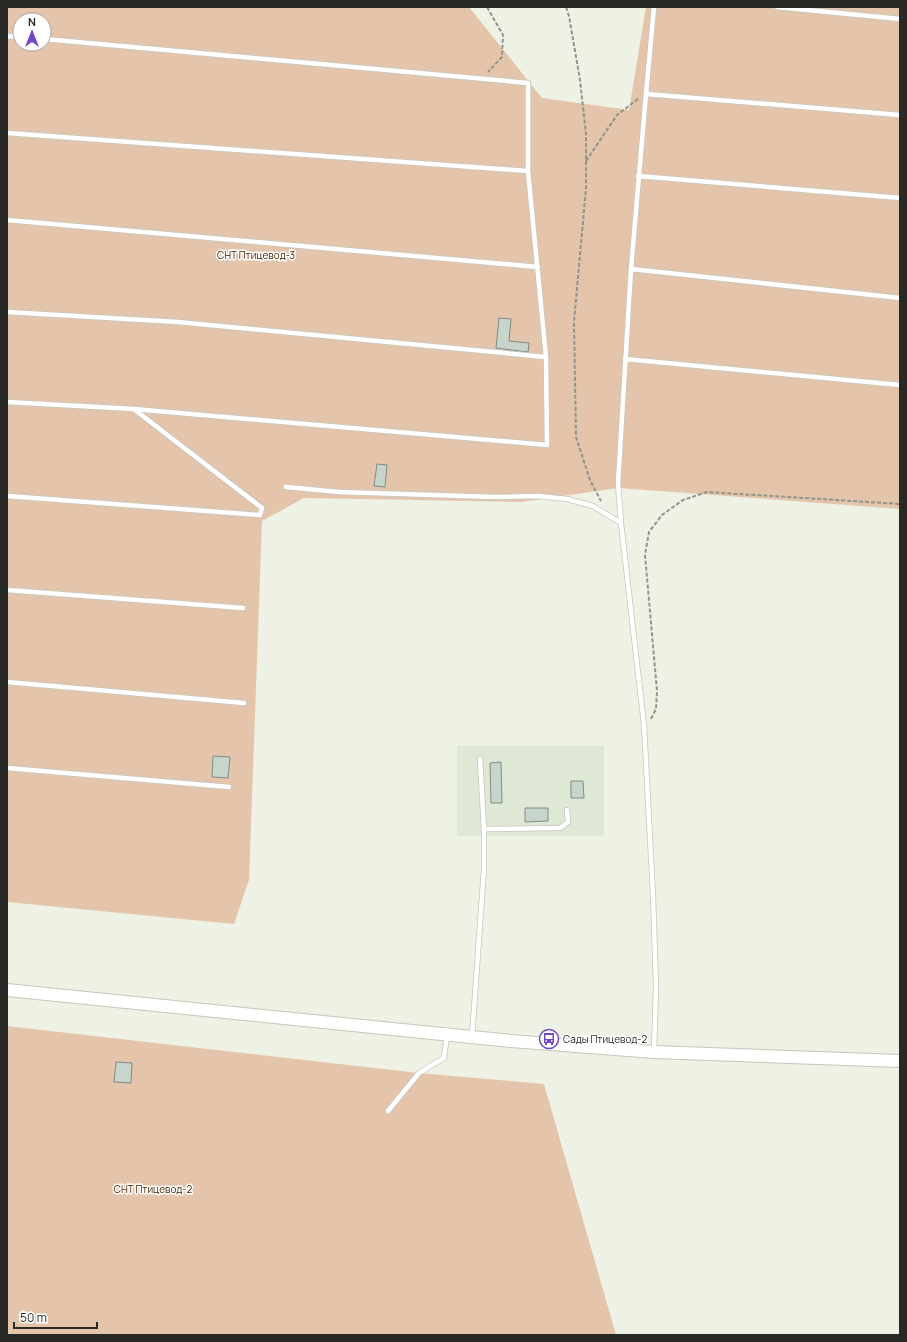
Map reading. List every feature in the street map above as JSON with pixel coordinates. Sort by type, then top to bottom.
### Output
[{"type":"main road","points":[[7,990],[511,1041],[654,1052],[900,1061]]},
{"type":"lane","points":[[654,7],[638,176],[618,483],[621,523],[644,725],[656,986],[654,1052]]},
{"type":"lane","points":[[777,7],[900,19]]},
{"type":"lane","points":[[7,402],[134,409],[547,445],[546,357],[528,171],[528,83],[52,40]]},
{"type":"lane","points":[[646,94],[900,115]]},
{"type":"lane","points":[[7,133],[528,171]]},
{"type":"lane","points":[[638,176],[900,198]]},
{"type":"lane","points":[[7,220],[538,267]]},
{"type":"lane","points":[[631,269],[900,298]]},
{"type":"lane","points":[[7,312],[178,322],[546,357]]},
{"type":"lane","points":[[625,360],[900,384]]},
{"type":"lane","points":[[7,496],[260,515],[262,508],[134,409]]},
{"type":"lane","points":[[286,487],[339,492],[538,496],[567,499],[593,506],[621,523]]},
{"type":"lane","points":[[7,590],[243,608]]},
{"type":"lane","points":[[7,682],[244,703]]},
{"type":"lane","points":[[472,1037],[484,868],[484,829],[480,760]]},
{"type":"lane","points":[[7,768],[229,787]]},
{"type":"lane","points":[[484,829],[560,828],[568,822],[567,810]]},
{"type":"lane","points":[[388,1111],[418,1073],[444,1058],[447,1035]]},
{"type":"path","points":[[482,79],[502,57],[503,35],[488,7]]},
{"type":"path","points":[[566,7],[569,16],[580,80],[586,134],[586,188],[574,322],[576,437],[590,480],[601,501],[606,506]]},
{"type":"path","points":[[586,162],[617,116],[646,94]]},
{"type":"path","points":[[644,725],[652,719],[656,709],[657,691],[645,555],[649,532],[662,515],[683,500],[707,492],[900,504]]},
{"type":"shaded area","points":[[457,746],[604,746],[604,836],[457,836]]},
{"type":"green space","name":"СНТ Птицевод-3","points":[[7,7],[469,7],[542,98],[629,110],[646,7],[900,7],[900,509],[618,488],[521,502],[304,498],[262,521],[249,880],[234,924],[7,902]]},
{"type":"green space","name":"СНТ Птицевод-2","points":[[7,1026],[419,1073],[544,1084],[616,1335],[7,1335]]},
{"type":"building","points":[[499,318],[511,319],[509,341],[529,343],[528,352],[496,348]]},
{"type":"building","points":[[377,464],[387,465],[385,487],[374,486]]},
{"type":"building","points":[[213,756],[230,757],[228,778],[212,777]]},
{"type":"building","points":[[501,762],[502,803],[491,803],[490,763]]},
{"type":"building","points":[[571,781],[583,781],[584,798],[571,798]]},
{"type":"building","points":[[525,808],[548,808],[548,821],[525,822]]},
{"type":"building","points":[[116,1062],[132,1063],[131,1083],[114,1082]]},
{"type":"place","name":"Сады Птицевод-2","points":[[549,1039]]}]
